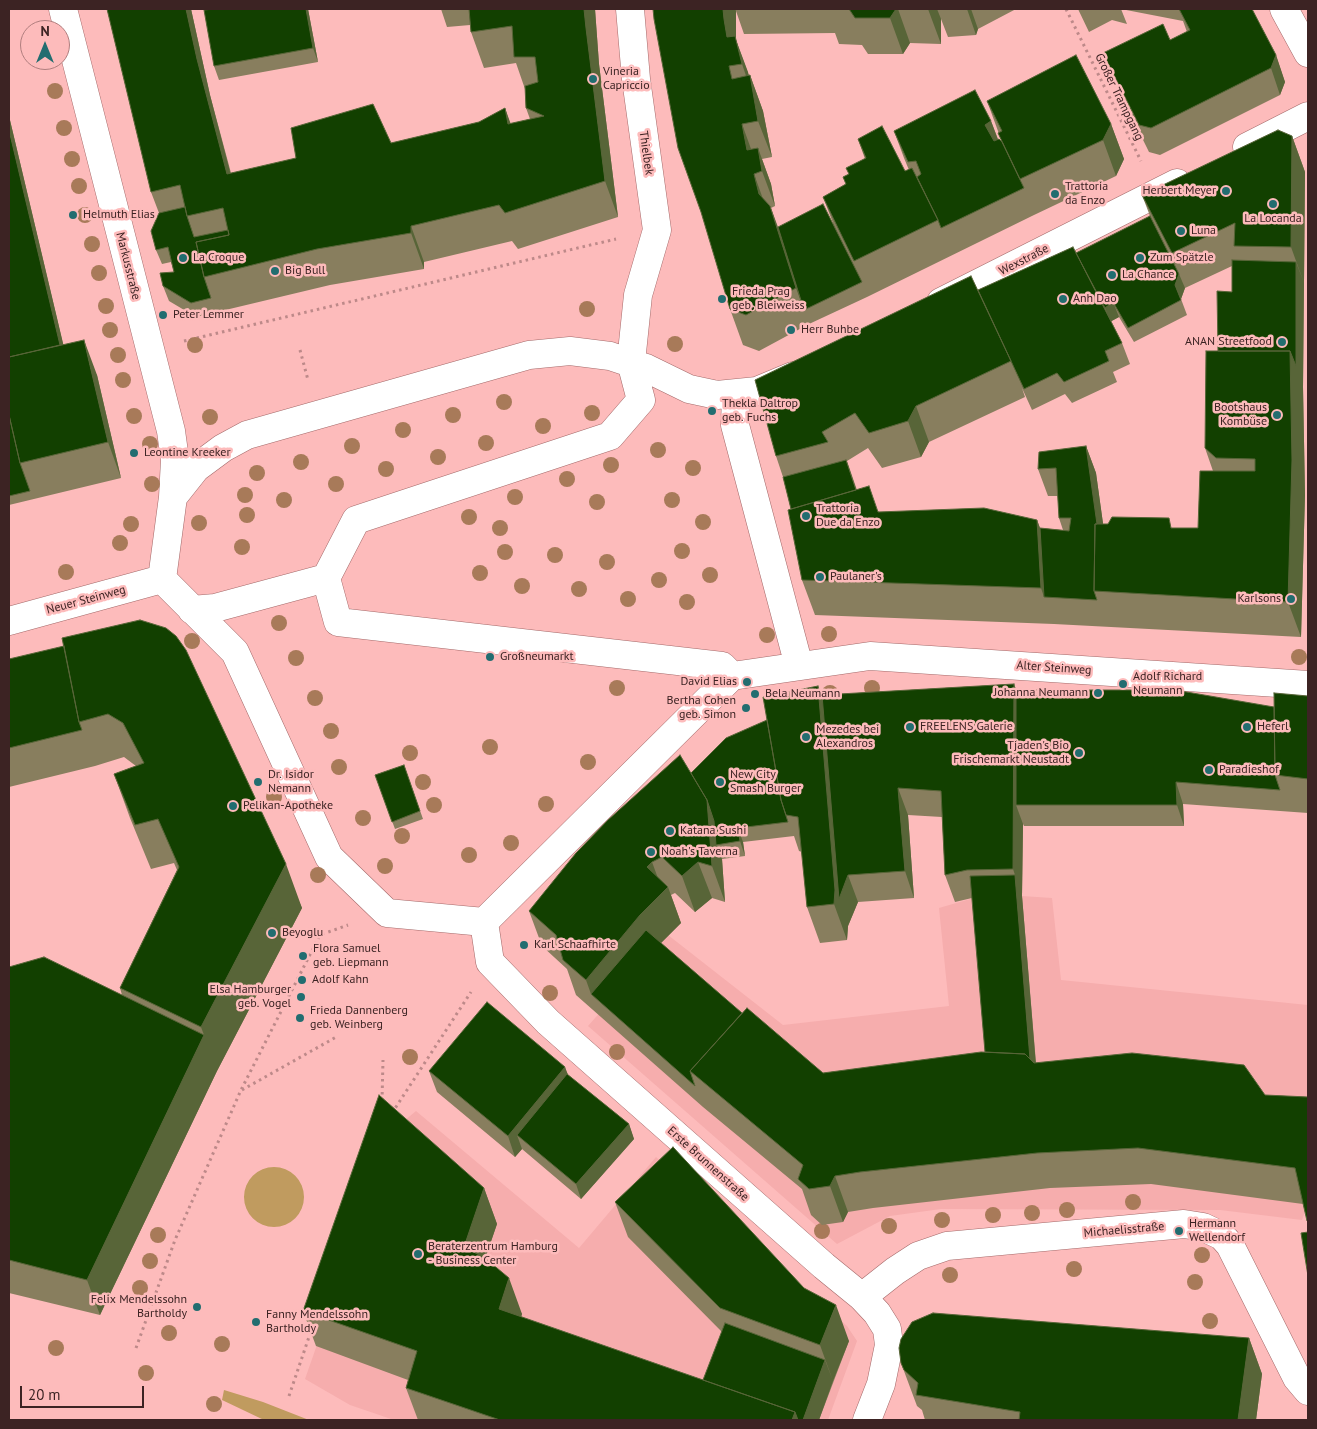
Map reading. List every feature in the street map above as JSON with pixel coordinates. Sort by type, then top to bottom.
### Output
[{"type":"street","name":"Markusstraße","points":[[63,9],[171,431],[175,460],[174,497]]},
{"type":"street","name":"Thielbek","points":[[630,9],[636,79],[657,230],[638,295],[632,362]]},
{"type":"street","points":[[1284,9],[1308,52]]},
{"type":"street","points":[[1224,159],[1308,116]]},
{"type":"street","name":"Wexstraße","points":[[918,313],[1198,172]]},
{"type":"street","points":[[484,922],[387,913],[329,857],[235,652],[162,579],[174,497],[196,468],[223,448],[247,435],[529,355],[570,350],[610,356],[632,362],[688,389],[717,395],[736,394],[777,384],[812,366]]},
{"type":"street","points":[[632,362],[641,400],[610,436],[356,520],[326,578],[338,622],[722,666],[732,676]]},
{"type":"street","points":[[484,922],[732,676],[799,666],[734,425],[736,394]]},
{"type":"street","points":[[192,610],[214,608],[326,578]]},
{"type":"street","name":"Neuer Steinweg","points":[[9,620],[162,579]]},
{"type":"street","name":"Alter Steinweg","points":[[799,666],[870,656],[1308,685]]},
{"type":"street","points":[[484,922],[490,962]]},
{"type":"street","name":"Erste Brunnenstraße","points":[[490,962],[548,1022],[878,1313],[886,1329],[889,1345],[881,1384],[867,1420]]},
{"type":"street","name":"Michaelisstraße","points":[[862,1297],[895,1270],[918,1256],[947,1246],[1184,1224],[1203,1227],[1222,1236],[1230,1245],[1297,1378],[1308,1391]]},
{"type":"path","name":"Großer Trampgang","points":[[1066,9],[1156,193]]},
{"type":"path","points":[[150,349],[657,230]]},
{"type":"path","points":[[136,1348],[175,1240],[241,1090],[320,935],[387,913]]},
{"type":"path","points":[[388,1120],[490,962]]},
{"type":"path","points":[[241,1090],[338,1036]]},
{"type":"path","points":[[382,1060],[382,1109]]},
{"type":"path","points":[[289,1396],[315,1322]]},
{"type":"shaded area","points":[[1022,896],[1052,898],[1061,980],[1308,1005],[1308,1203],[1302,1220],[1220,1210],[941,1209],[890,1216],[837,1244],[588,1026],[668,935],[783,1025],[949,1006],[939,908],[977,897]]},
{"type":"shaded area","points":[[416,1111],[579,1248],[656,1157],[847,1326],[857,1341],[828,1420],[394,1420],[350,1405],[305,1379],[392,1131]]},
{"type":"shaded area","points":[[268,1167],[280,1167],[291,1172],[299,1180],[304,1191],[302,1209],[291,1222],[280,1227],[268,1227],[257,1222],[249,1214],[244,1203],[244,1191],[249,1180],[257,1172]]},
{"type":"shaded area","points":[[224,1390],[263,1402],[309,1420],[264,1420],[222,1400]]},
{"type":"building","points":[[107,9],[186,9],[227,174],[296,158],[291,128],[373,104],[391,143],[479,122],[505,108],[508,124],[544,116],[526,108],[525,86],[538,82],[535,57],[514,57],[512,26],[471,32],[469,9],[584,9],[605,181],[505,213],[499,205],[411,226],[411,233],[317,249],[204,277],[196,242],[229,235],[223,208],[187,216],[180,185],[151,192]]},
{"type":"building","points":[[306,9],[313,48],[214,66],[204,10]]},
{"type":"building","points":[[653,9],[723,9],[727,37],[735,36],[742,64],[729,66],[732,79],[750,75],[758,121],[742,124],[747,150],[758,148],[762,171],[754,174],[759,194],[770,206],[796,288],[746,315],[730,309],[701,212],[678,148]]},
{"type":"building","points":[[849,9],[896,9],[890,18],[855,18]]},
{"type":"building","points":[[1179,9],[1252,9],[1276,55],[1271,68],[1151,128],[1139,125],[1103,53],[1163,24],[1170,40],[1190,30]]},
{"type":"building","points":[[1076,55],[1111,124],[1103,140],[1020,179],[998,133],[1002,131],[987,101]]},
{"type":"building","points":[[975,90],[991,121],[985,125],[994,141],[999,139],[1002,142],[1024,188],[941,228],[917,177],[921,174],[916,161],[908,162],[894,131]]},
{"type":"building","points":[[882,126],[905,171],[912,168],[938,220],[854,261],[823,197],[846,184],[843,177],[849,174],[846,168],[866,158],[858,139]]},
{"type":"building","points":[[9,130],[60,345],[9,357]]},
{"type":"building","points":[[1278,130],[1292,136],[1291,247],[1234,246],[1235,223],[1172,253],[1142,195]]},
{"type":"building","points":[[823,204],[862,282],[804,310],[778,227]]},
{"type":"building","points":[[185,207],[194,237],[228,230],[229,235],[196,242],[211,298],[191,303],[163,286],[160,273],[174,272],[168,247],[156,250],[151,231],[159,213]]},
{"type":"building","points":[[1150,216],[1179,274],[1175,285],[1181,300],[1128,328],[1113,302],[1105,308],[1076,253]]},
{"type":"building","points":[[1073,247],[1122,343],[1105,351],[1109,361],[1064,382],[1057,373],[1024,389],[978,290]]},
{"type":"building","points":[[1232,260],[1296,262],[1296,366],[1290,351],[1218,351],[1217,291],[1232,292]]},
{"type":"building","points":[[971,276],[1011,361],[916,406],[908,421],[869,433],[855,413],[822,432],[828,442],[776,456],[755,380]]},
{"type":"building","points":[[84,340],[108,442],[20,463],[9,415],[9,357]]},
{"type":"building","points":[[1206,351],[1290,351],[1292,460],[1288,602],[1094,591],[1095,524],[1108,524],[1112,517],[1169,518],[1171,528],[1198,528],[1200,471],[1255,471],[1255,459],[1216,458],[1205,448]]},
{"type":"building","points":[[9,415],[20,463],[30,491],[9,496]]},
{"type":"building","points":[[1086,446],[1097,524],[1095,524],[1094,591],[1097,600],[1044,597],[1040,528],[1069,531],[1071,518],[1059,518],[1056,468],[1038,469],[1039,452]]},
{"type":"building","points":[[846,460],[856,490],[791,509],[783,477]]},
{"type":"building","points":[[869,486],[878,512],[984,508],[1037,520],[1041,588],[802,580],[788,510]]},
{"type":"building","points":[[140,620],[166,628],[176,636],[186,650],[286,864],[201,1027],[120,988],[179,867],[158,819],[135,825],[114,774],[144,763],[123,723],[108,714],[79,722],[62,638]]},
{"type":"building","points":[[64,646],[82,730],[9,748],[9,659]]},
{"type":"building","points":[[1014,684],[1013,869],[967,870],[945,875],[941,791],[898,788],[905,871],[848,875],[839,899],[822,695]]},
{"type":"building","points":[[818,686],[835,890],[834,904],[807,907],[798,817],[786,815],[781,800],[763,697]]},
{"type":"building","points":[[1016,690],[1175,690],[1274,707],[1275,775],[1280,790],[1176,782],[1177,805],[1016,805]]},
{"type":"building","points":[[1274,693],[1308,696],[1308,779],[1275,775]]},
{"type":"building","points":[[767,720],[781,800],[788,822],[738,828],[740,841],[716,845],[714,821],[707,800],[691,773],[726,738]]},
{"type":"building","points":[[680,755],[707,800],[712,866],[698,862],[682,876],[662,857],[652,862],[647,867],[668,887],[640,915],[586,980],[563,960],[556,935],[529,911],[576,853],[608,820]]},
{"type":"building","points":[[404,765],[420,811],[392,822],[375,775]]},
{"type":"building","points":[[1015,875],[1030,1059],[1025,1054],[985,1052],[970,876]]},
{"type":"building","points":[[646,930],[742,1013],[690,1071],[695,1086],[591,994]]},
{"type":"building","points":[[44,957],[204,1035],[87,1280],[9,1260],[9,967]]},
{"type":"building","points":[[487,1002],[565,1067],[508,1136],[429,1071]]},
{"type":"building","points":[[747,1008],[823,1073],[981,1052],[1025,1054],[1034,1063],[1132,1053],[1244,1065],[1265,1095],[1308,1097],[1308,1221],[1295,1168],[1138,1148],[1037,1153],[860,1172],[835,1176],[830,1186],[809,1189],[798,1179],[803,1165],[690,1071]]},
{"type":"building","points":[[567,1074],[629,1124],[576,1184],[517,1135]]},
{"type":"building","name":"Beraterzentrum Hamburg - Business Center","points":[[379,1095],[484,1188],[464,1247],[485,1258],[509,1278],[499,1309],[795,1412],[792,1420],[500,1420],[406,1388],[417,1351],[303,1311]]},
{"type":"building","points":[[673,1147],[804,1288],[836,1305],[820,1345],[720,1308],[615,1202]]},
{"type":"building","points":[[1308,1232],[1308,1276],[1301,1233]]},
{"type":"building","points":[[933,1313],[1249,1338],[1238,1420],[1019,1420],[1020,1412],[916,1395],[918,1383],[904,1370],[899,1348],[901,1339],[912,1322]]},
{"type":"building","points":[[725,1323],[825,1360],[803,1420],[798,1420],[795,1412],[703,1380]]},
{"type":"place","name":"Vineria Capriccio","points":[[593,79]]},
{"type":"place","name":"Herbert Meyer","points":[[1226,191]]},
{"type":"place","name":"Trattoria da Enzo","points":[[1055,194]]},
{"type":"place","name":"La Locanda","points":[[1273,204]]},
{"type":"place","name":"Helmuth Elias","points":[[73,215]]},
{"type":"place","name":"Luna","points":[[1181,231]]},
{"type":"place","name":"La Croque","points":[[183,258]]},
{"type":"place","name":"Zum Spätzle","points":[[1140,258]]},
{"type":"place","name":"Big Bull","points":[[275,271]]},
{"type":"place","name":"La Chance","points":[[1112,275]]},
{"type":"place","name":"Frieda Prag geb. Bleiweiss","points":[[722,299]]},
{"type":"place","name":"Anh Dao","points":[[1063,299]]},
{"type":"place","name":"Peter Lemmer","points":[[163,315]]},
{"type":"place","name":"Herr Buhbe","points":[[791,330]]},
{"type":"place","name":"ANAN Streetfood","points":[[1282,342]]},
{"type":"place","name":"Thekla Daltrop geb. Fuchs","points":[[712,411]]},
{"type":"place","name":"Bootshaus Kombüse","points":[[1277,415]]},
{"type":"place","name":"Leontine Kreeker","points":[[134,453]]},
{"type":"place","name":"Trattoria Due da Enzo","points":[[806,516]]},
{"type":"place","name":"Paulaner's","points":[[820,577]]},
{"type":"place","name":"Karlsons","points":[[1291,599]]},
{"type":"place","name":"Großneumarkt","points":[[490,657]]},
{"type":"place","name":"David Elias","points":[[747,682]]},
{"type":"place","name":"Adolf Richard Neumann","points":[[1123,684]]},
{"type":"place","name":"Johanna Neumann","points":[[1098,693]]},
{"type":"place","name":"Bela Neumann","points":[[755,694]]},
{"type":"place","name":"Bertha Cohen geb. Simon","points":[[746,708]]},
{"type":"place","name":"FREELENS Galerie","points":[[910,727]]},
{"type":"place","name":"Heferl","points":[[1247,727]]},
{"type":"place","name":"Mezedes bei Alexandros","points":[[806,737]]},
{"type":"place","name":"Tjaden's Bio Frischemarkt Neustadt","points":[[1079,753]]},
{"type":"place","name":"Paradieshof","points":[[1209,770]]},
{"type":"place","name":"Dr. Isidor Nemann","points":[[258,782]]},
{"type":"place","name":"New City Smash Burger","points":[[720,782]]},
{"type":"place","name":"Pelikan-Apotheke","points":[[233,806]]},
{"type":"place","name":"Katana Sushi","points":[[670,831]]},
{"type":"place","name":"Noah's Taverna","points":[[651,852]]},
{"type":"place","name":"Beyoglu","points":[[272,933]]},
{"type":"place","name":"Karl Schaafhirte","points":[[524,945]]},
{"type":"place","name":"Flora Samuel geb. Liepmann","points":[[303,956]]},
{"type":"place","name":"Adolf Kahn","points":[[302,980]]},
{"type":"place","name":"Elsa Hamburger geb. Vogel","points":[[301,997]]},
{"type":"place","name":"Frieda Dannenberg geb. Weinberg","points":[[300,1018]]},
{"type":"place","name":"Hermann Wellendorf","points":[[1179,1231]]},
{"type":"place","name":"Beraterzentrum Hamburg - Business Center","points":[[418,1254]]},
{"type":"place","name":"Felix Mendelssohn Bartholdy","points":[[197,1307]]},
{"type":"place","name":"Fanny Mendelssohn Bartholdy","points":[[256,1322]]}]
